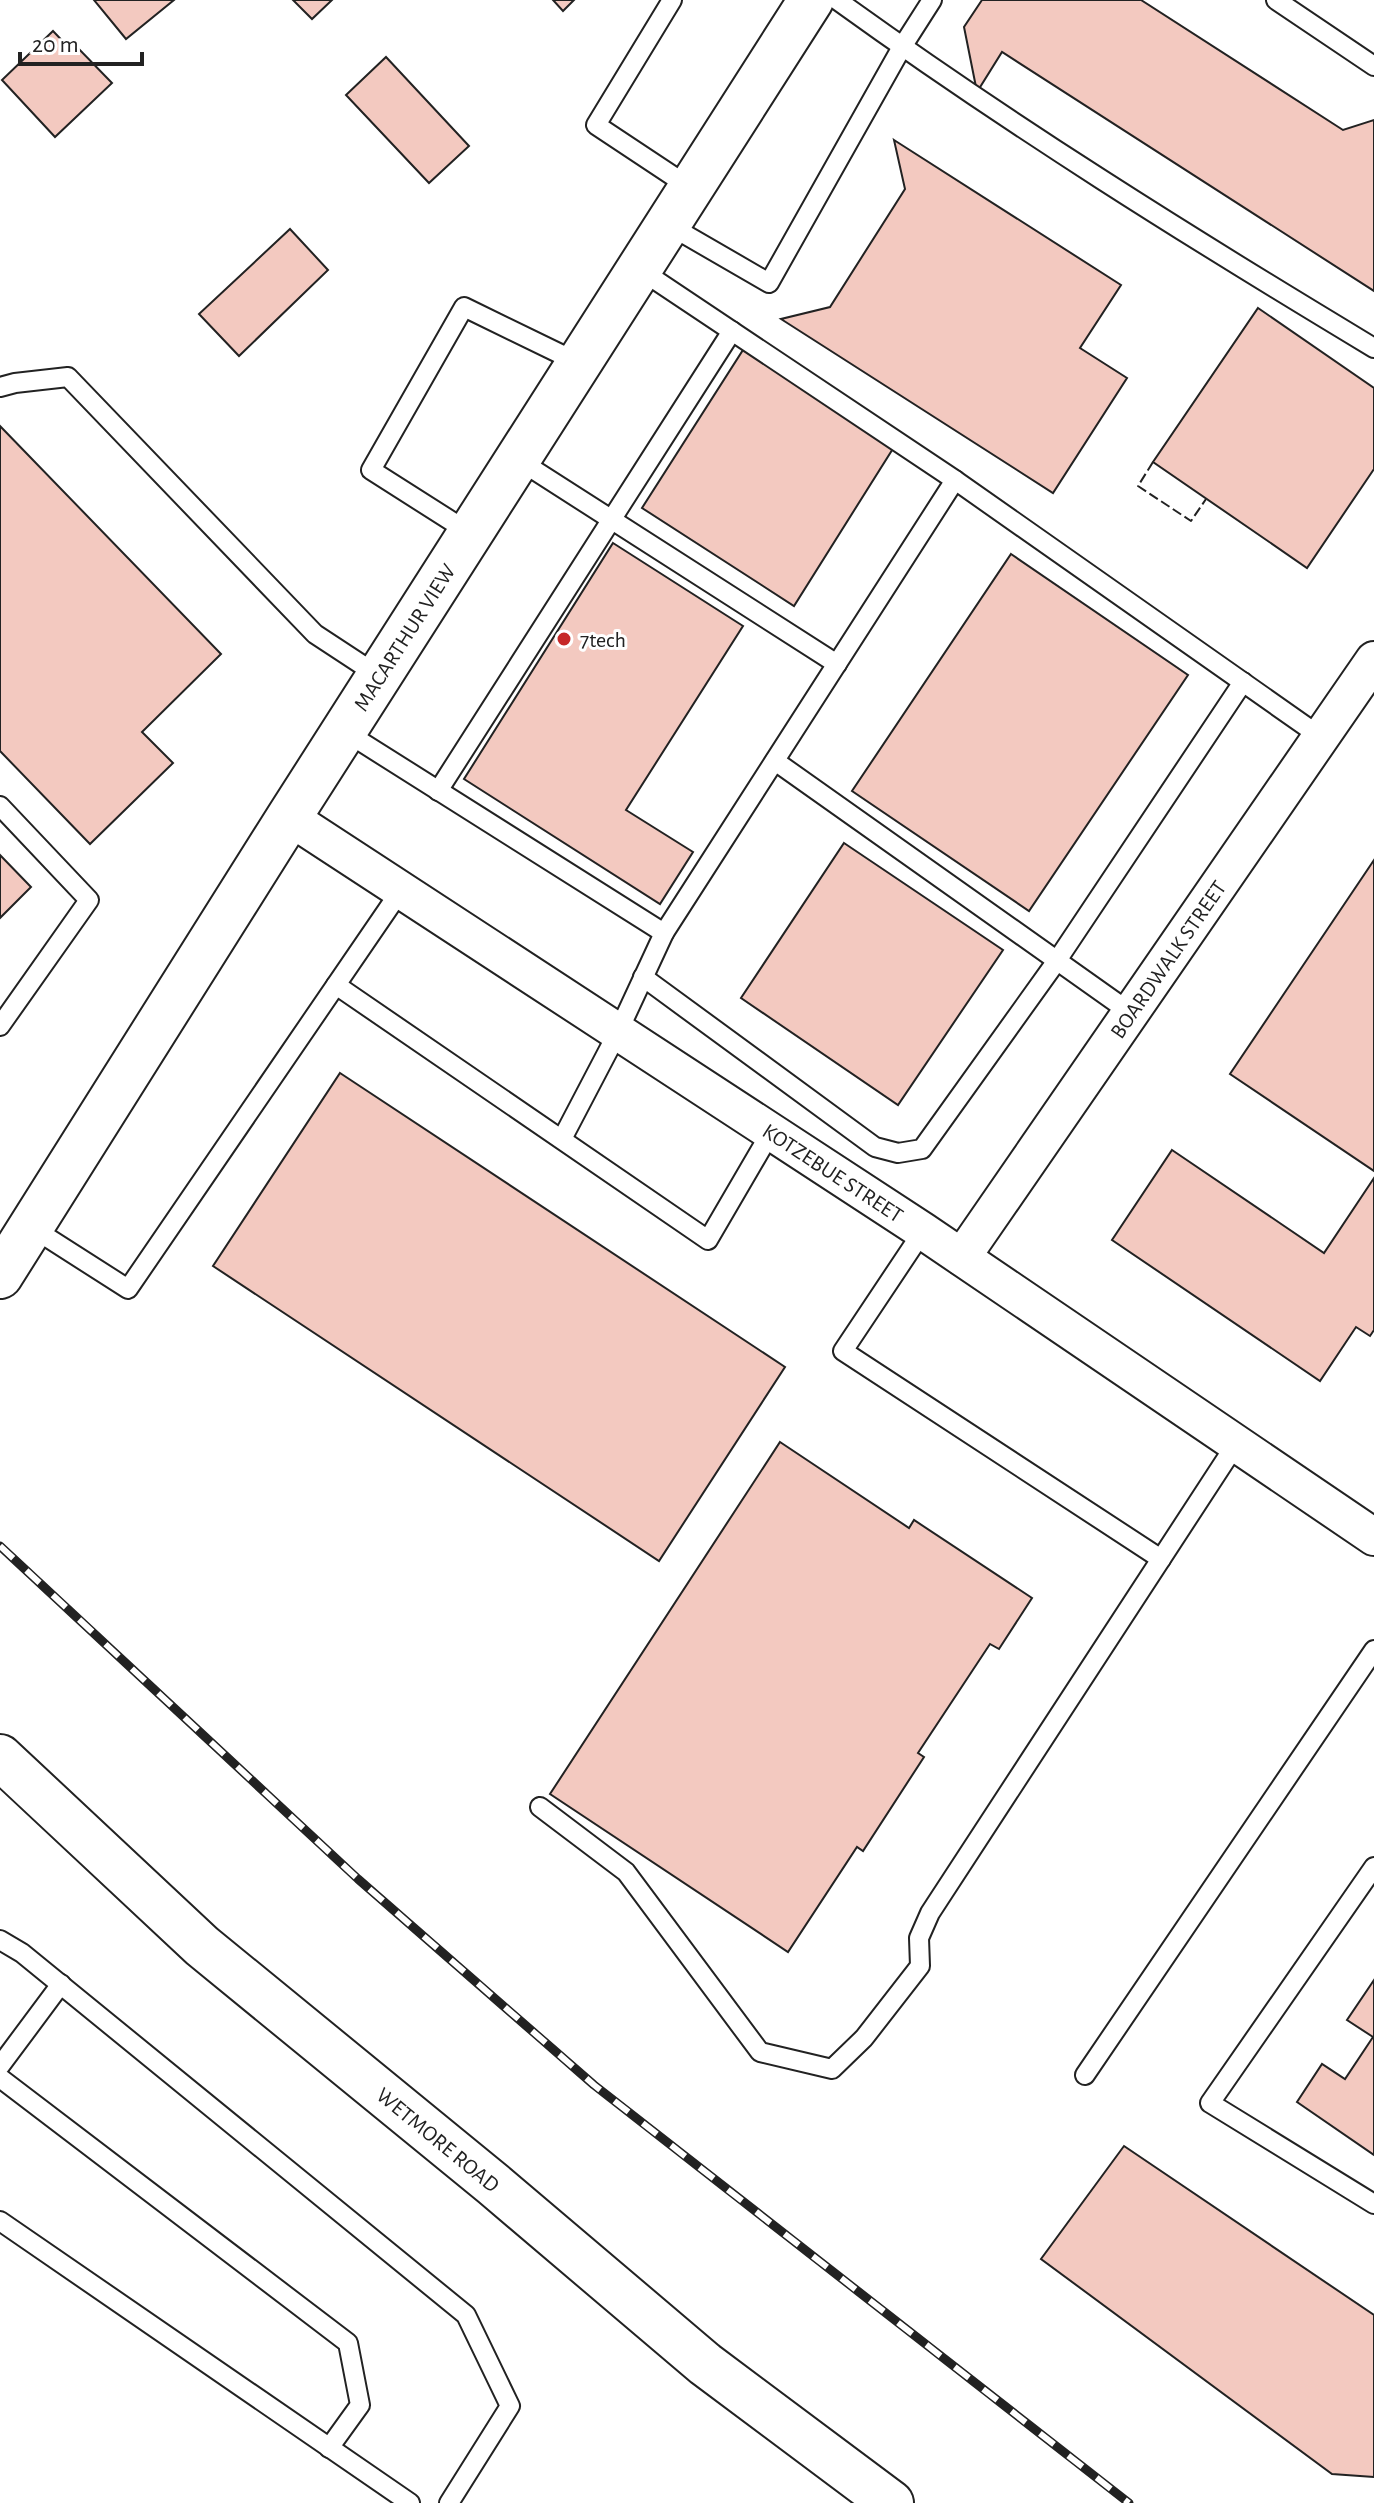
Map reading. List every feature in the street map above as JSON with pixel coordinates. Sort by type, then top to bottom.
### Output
[{"type":"street","name":"MACARTHUR VIEW","points":[[0,1276],[289,817],[810,4]]},
{"type":"street","name":"BOARDWALK STREET","points":[[962,1257],[1374,660]]},
{"type":"street","name":"KOTZEBUE STREET","points":[[289,817],[923,1231],[1374,1537]]},
{"type":"street","name":"WETMORE ROAD","points":[[0,1757],[202,1946],[493,2184],[705,2364],[891,2503]]},
{"type":"lane","points":[[672,0],[596,125],[691,188]]},
{"type":"lane","points":[[667,224],[769,283],[902,47],[932,0]]},
{"type":"lane","points":[[1276,0],[1374,66]]},
{"type":"lane","points":[[810,4],[902,47],[1159,218],[1374,348]]},
{"type":"lane","points":[[639,269],[955,480],[1321,737]]},
{"type":"lane","points":[[470,533],[371,470],[464,307],[579,363]]},
{"type":"lane","points":[[438,791],[732,331]]},
{"type":"lane","points":[[0,387],[68,377],[315,634],[379,676]]},
{"type":"lane","points":[[517,459],[837,664]]},
{"type":"lane","points":[[562,1139],[618,1032],[664,933],[955,480]]},
{"type":"lane","points":[[643,977],[875,1147],[898,1153],[922,1149],[1056,962],[1243,682]]},
{"type":"lane","points":[[344,731],[664,933]]},
{"type":"lane","points":[[775,761],[1131,1013]]},
{"type":"lane","points":[[0,806],[89,900],[0,1026]]},
{"type":"lane","points":[[31,1227],[128,1289],[401,890]]},
{"type":"lane","points":[[336,985],[708,1240],[771,1132]]},
{"type":"lane","points":[[923,1231],[843,1351],[1161,1559]]},
{"type":"lane","points":[[540,1807],[626,1872],[760,2052],[832,2069],[864,2038],[920,1966],[919,1938],[930,1913],[1236,1444]]},
{"type":"lane","points":[[1085,2075],[1374,1650]]},
{"type":"lane","points":[[1374,1867],[1210,2103],[1374,2204]]},
{"type":"lane","points":[[0,1940],[61,1984],[466,2315],[510,2406],[449,2503]]},
{"type":"lane","points":[[0,2066],[61,1984]]},
{"type":"lane","points":[[0,2078],[348,2343],[360,2405],[329,2448]]},
{"type":"lane","points":[[0,2221],[410,2503]]},
{"type":"building","points":[[94,0],[174,0],[126,39]]},
{"type":"building","points":[[293,0],[332,0],[312,19]]},
{"type":"building","points":[[553,0],[574,0],[563,11]]},
{"type":"building","points":[[982,0],[1141,0],[1343,130],[1374,120],[1374,291],[1002,52],[977,92],[964,27]]},
{"type":"building","points":[[53,31],[72,51],[76,46],[112,83],[55,137],[2,80]]},
{"type":"building","points":[[386,57],[469,146],[429,183],[346,95]]},
{"type":"building","points":[[894,140],[1121,285],[1080,348],[1127,378],[1053,493],[781,319],[830,307],[905,189]]},
{"type":"building","points":[[290,229],[328,270],[239,356],[199,314]]},
{"type":"building","points":[[1258,308],[1374,388],[1374,469],[1307,568],[1153,462]]},
{"type":"building","points":[[743,350],[894,447],[794,606],[642,508]]},
{"type":"building","points":[[0,426],[221,654],[142,732],[173,763],[90,844],[0,751]]},
{"type":"building","points":[[613,543],[743,626],[626,810],[693,852],[660,904],[464,779]]},
{"type":"building","points":[[1011,554],[1188,675],[1029,911],[852,791]]},
{"type":"building","points":[[844,843],[1003,950],[898,1105],[741,998]]},
{"type":"building","points":[[0,855],[31,887],[0,918]]},
{"type":"building","points":[[1374,860],[1374,1171],[1230,1074]]},
{"type":"building","points":[[340,1073],[785,1367],[659,1561],[213,1266]]},
{"type":"building","points":[[1172,1150],[1324,1253],[1374,1178],[1374,1330],[1370,1336],[1356,1327],[1320,1381],[1112,1240]]},
{"type":"building","points":[[780,1442],[909,1528],[914,1520],[1032,1598],[999,1649],[990,1644],[918,1753],[924,1757],[863,1851],[857,1847],[788,1952],[550,1794]]},
{"type":"building","points":[[1374,1980],[1374,2155],[1297,2102],[1322,2064],[1345,2079],[1373,2037],[1347,2020]]},
{"type":"building","points":[[1124,2146],[1374,2315],[1374,2477],[1332,2474],[1041,2259]]},
{"type":"railway","points":[[0,1546],[358,1879],[594,2085],[1129,2503]]},
{"type":"fence","points":[[1153,462],[1138,486],[1191,521],[1206,499]]},
{"type":"place","name":"7tech","points":[[564,639]]}]
